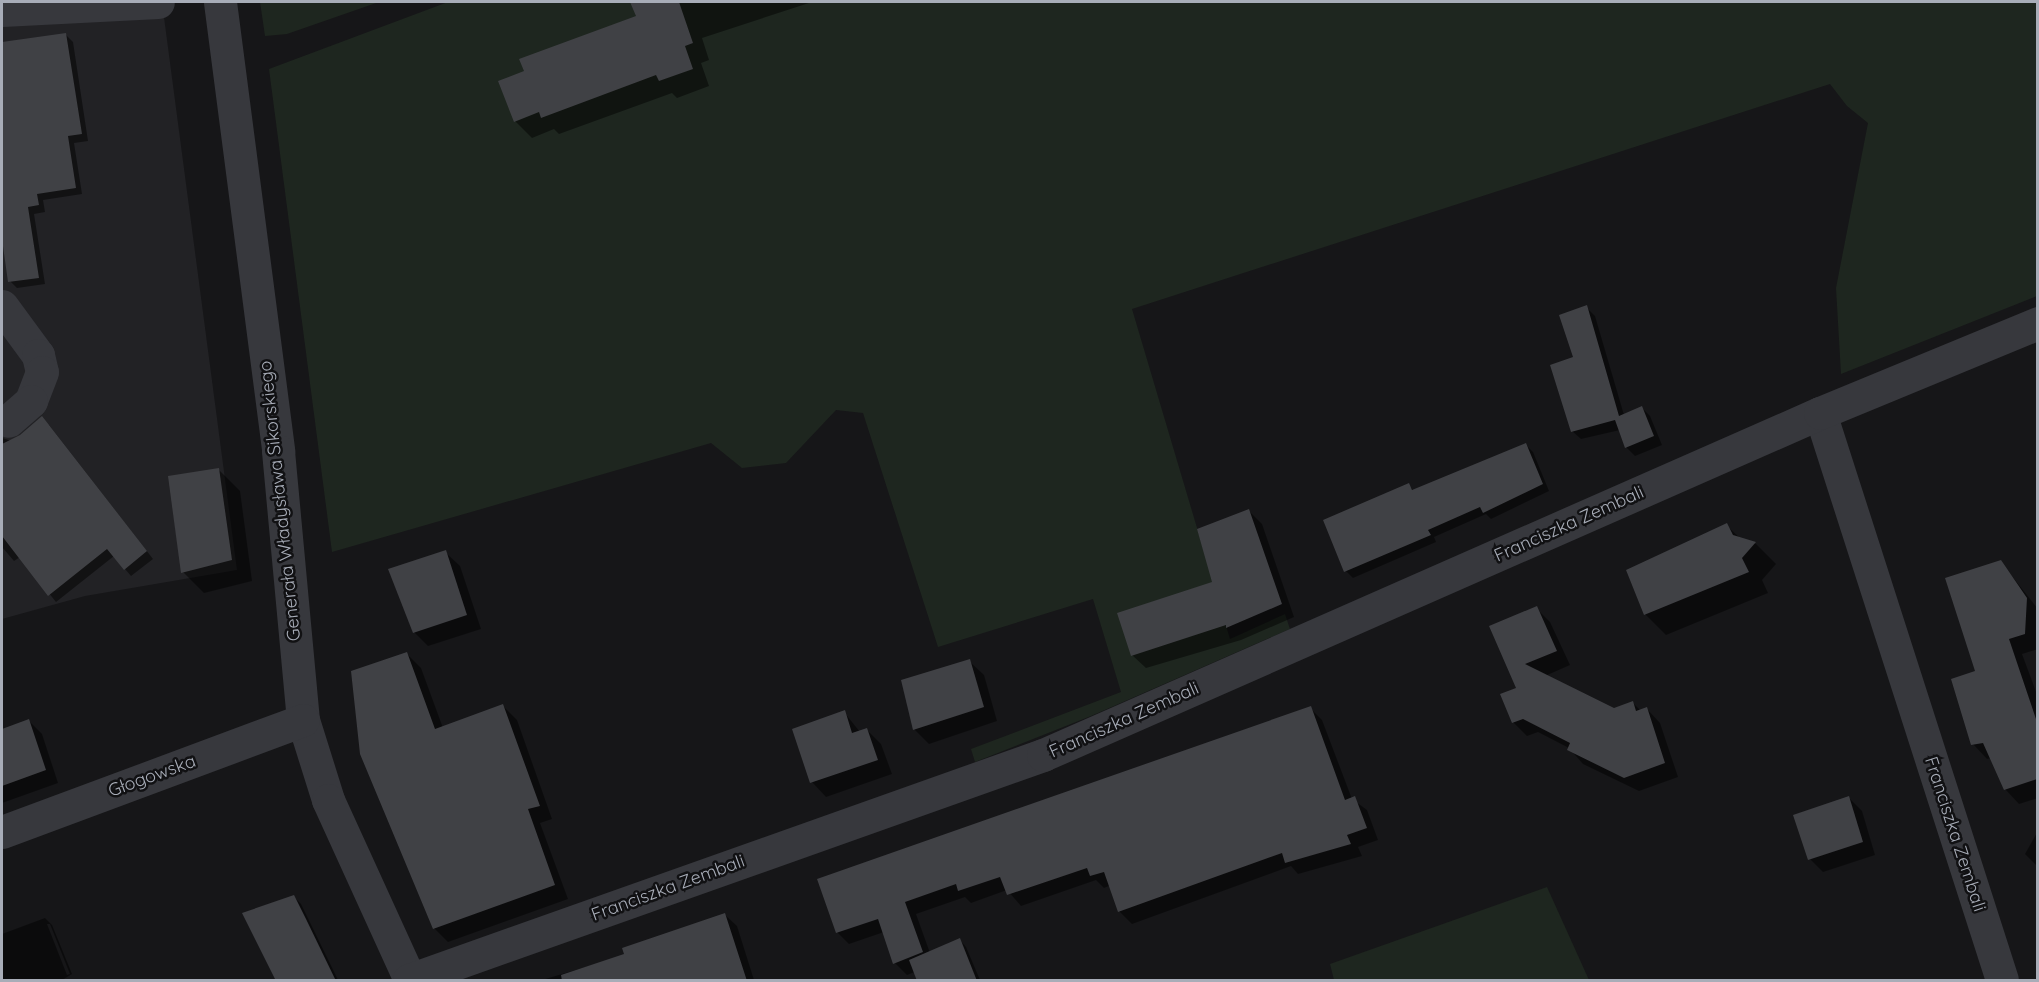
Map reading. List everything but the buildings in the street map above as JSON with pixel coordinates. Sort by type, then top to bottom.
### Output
[{"type":"street","points":[[2,10],[159,2]]},
{"type":"street","name":"Generała Władysława Sikorskiego","points":[[220,2],[278,452],[303,720],[328,800],[410,980]]},
{"type":"street","points":[[2,306],[38,355],[42,372],[31,401],[8,420]]},
{"type":"street","name":"Franciszka Zembali","points":[[410,980],[1043,755],[1820,413],[2037,323]]},
{"type":"street","name":"Franciszka Zembali","points":[[1820,413],[2002,981]]},
{"type":"street","name":"Głogowska","points":[[2,832],[303,720]]},
{"type":"shaded area","points":[[2,2],[162,2],[237,570],[85,596],[2,619]]},
{"type":"shaded area","points":[[260,2],[379,2],[287,34],[265,36]]},
{"type":"shaded area","points":[[448,2],[2037,2],[2037,296],[1841,374],[1836,288],[1868,123],[1847,106],[1830,84],[1132,309],[1230,639],[1285,614],[1290,629],[1091,716],[975,762],[971,749],[1121,692],[1093,599],[938,647],[863,413],[836,410],[786,463],[742,468],[711,443],[332,552],[269,69]]},
{"type":"shaded area","points":[[1547,887],[1589,980],[1334,980],[1330,964]]}]
